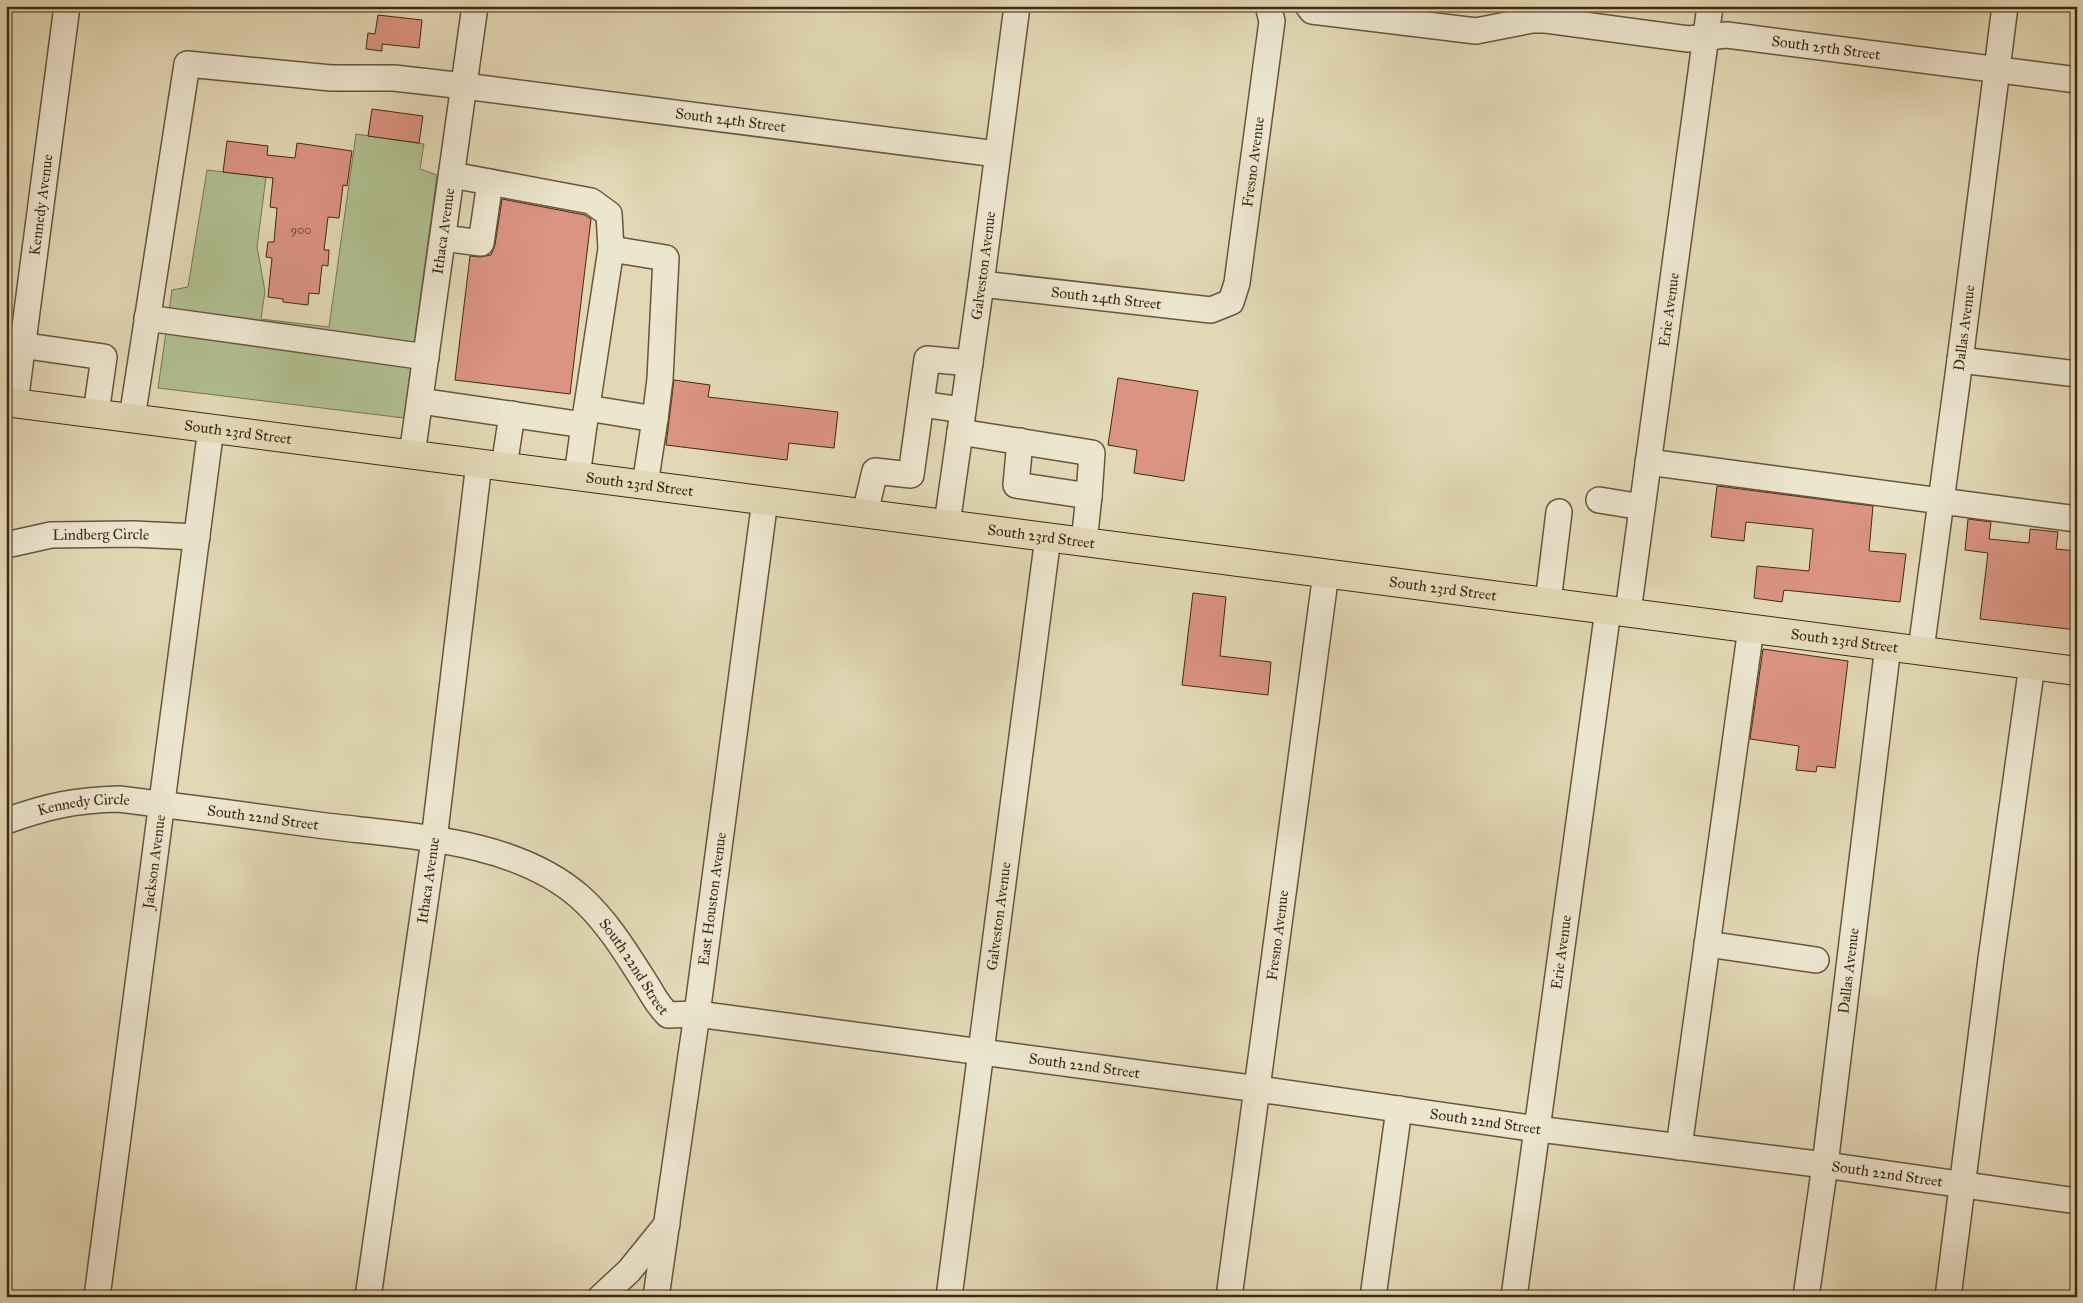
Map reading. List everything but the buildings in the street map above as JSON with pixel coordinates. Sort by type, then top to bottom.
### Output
[{"type":"main road","name":"South 23rd Street","points":[[10,402],[2077,670]]},
{"type":"street","name":"Kennedy Avenue","points":[[10,402],[17,309],[67,6]]},
{"type":"street","name":"Ithaca Avenue","points":[[412,454],[475,6]]},
{"type":"street","name":"Galveston Avenue","points":[[947,524],[981,284],[1017,6]]},
{"type":"street","name":"South 25th Street","points":[[1308,6],[1312,11],[1476,31],[1532,20],[1546,20],[1688,39],[1727,35],[2077,80]]},
{"type":"street","points":[[1438,6],[1452,28]]},
{"type":"street","name":"Erie Avenue","points":[[1514,1297],[1618,611],[1642,506],[1710,6]]},
{"type":"street","name":"Dallas Avenue","points":[[1920,650],[1960,360],[2005,6]]},
{"type":"street","name":"Fresno Avenue","points":[[1231,302],[1237,283],[1270,14]]},
{"type":"street","name":"South 24th Street","points":[[147,318],[187,64],[330,78],[394,78],[997,154]]},
{"type":"street","points":[[452,176],[592,201],[609,214],[611,249],[577,476]]},
{"type":"street","points":[[443,238],[481,243],[490,182]]},
{"type":"street","points":[[611,249],[666,258],[660,379],[645,485]]},
{"type":"street","name":"South 24th Street","points":[[981,284],[1211,310],[1231,302]]},
{"type":"street","points":[[132,418],[147,318],[426,357]]},
{"type":"street","points":[[14,344],[104,357],[96,413]]},
{"type":"street","points":[[865,513],[875,470],[911,475],[927,359],[970,363]]},
{"type":"street","points":[[1960,360],[2077,374]]},
{"type":"street","points":[[420,401],[512,414],[655,419]]},
{"type":"street","points":[[921,404],[962,421],[1020,441],[1092,453],[1084,542]]},
{"type":"street","name":"Ithaca Avenue","points":[[368,1297],[434,840],[492,465],[512,414]]},
{"type":"street","name":"Jackson Avenue","points":[[97,1297],[211,428]]},
{"type":"street","points":[[1020,441],[1016,485],[1089,496]]},
{"type":"street","points":[[1648,462],[2077,519]]},
{"type":"street","name":"East Houston Avenue","points":[[656,1297],[765,500]]},
{"type":"street","points":[[1599,500],[1642,506]]},
{"type":"street","points":[[1548,602],[1559,512]]},
{"type":"street","name":"Lindberg Circle","points":[[6,545],[51,535],[133,534],[197,537]]},
{"type":"street","name":"Galveston Avenue","points":[[949,1297],[1048,537]]},
{"type":"street","name":"Fresno Avenue","points":[[1229,1297],[1326,573]]},
{"type":"street","points":[[1679,1147],[1751,628]]},
{"type":"street","name":"Dallas Avenue","points":[[1806,1297],[1825,1165],[1888,646]]},
{"type":"street","points":[[1948,1297],[1991,959],[2032,665]]},
{"type":"street","name":"Kennedy Circle","points":[[6,821],[48,807],[85,800],[119,799],[163,804]]},
{"type":"street","name":"South 22nd Street","points":[[163,804],[434,840],[487,850],[522,861],[579,896],[601,917],[647,986],[655,1002],[668,1015],[696,1014],[1258,1089],[1538,1129],[1825,1165],[2077,1201]]},
{"type":"street","points":[[1708,944],[1816,960]]},
{"type":"street","points":[[1373,1297],[1399,1109]]},
{"type":"street","points":[[601,1297],[629,1271],[667,1224]]},
{"type":"green space","points":[[356,134],[424,144],[420,169],[437,175],[404,418],[158,388],[172,290],[188,287],[207,170],[266,177],[257,247],[265,291],[261,319],[329,327]]}]
